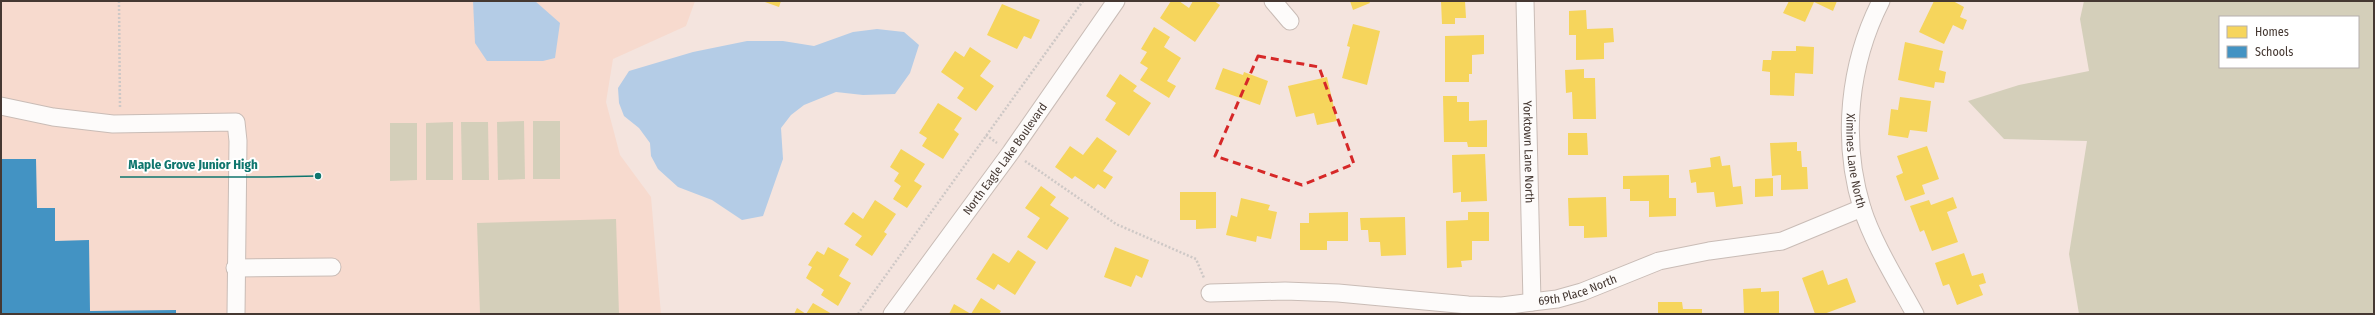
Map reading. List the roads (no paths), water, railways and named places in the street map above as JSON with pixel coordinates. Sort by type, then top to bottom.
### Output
[{"type":"street","name":"North Eagle Lake Boulevard","points":[[892,314],[1011,152],[1116,1]]},
{"type":"street","points":[[1273,1],[1290,21]]},
{"type":"street","name":"Yorktown Lane North","points":[[1525,1],[1532,302]]},
{"type":"street","name":"Ximines Lane North","points":[[1881,1],[1863,42],[1858,61],[1851,103],[1852,148],[1862,208],[1880,249],[1915,314]]},
{"type":"street","points":[[1,106],[52,117],[121,124],[236,122],[238,141],[235,268],[236,314]]},
{"type":"street","name":"69th Place North","points":[[1210,293],[1285,291],[1338,293],[1482,305],[1557,299],[1582,292],[1659,261],[1709,250],[1755,246],[1782,241],[1862,208]]},
{"type":"street","points":[[235,268],[332,266]]},
{"type":"water","points":[[473,1],[535,1],[560,23],[555,58],[543,61],[487,61],[475,43]]},
{"type":"water","points":[[877,29],[904,32],[919,45],[910,73],[895,94],[863,95],[836,92],[804,105],[791,115],[781,128],[783,159],[763,216],[742,220],[712,200],[678,187],[658,169],[651,156],[650,143],[639,128],[624,116],[619,103],[618,88],[629,71],[693,52],[747,41],[783,41],[814,46],[853,32]]},
{"type":"place","name":"Maple Grove Junior High","points":[[318,176]]}]
